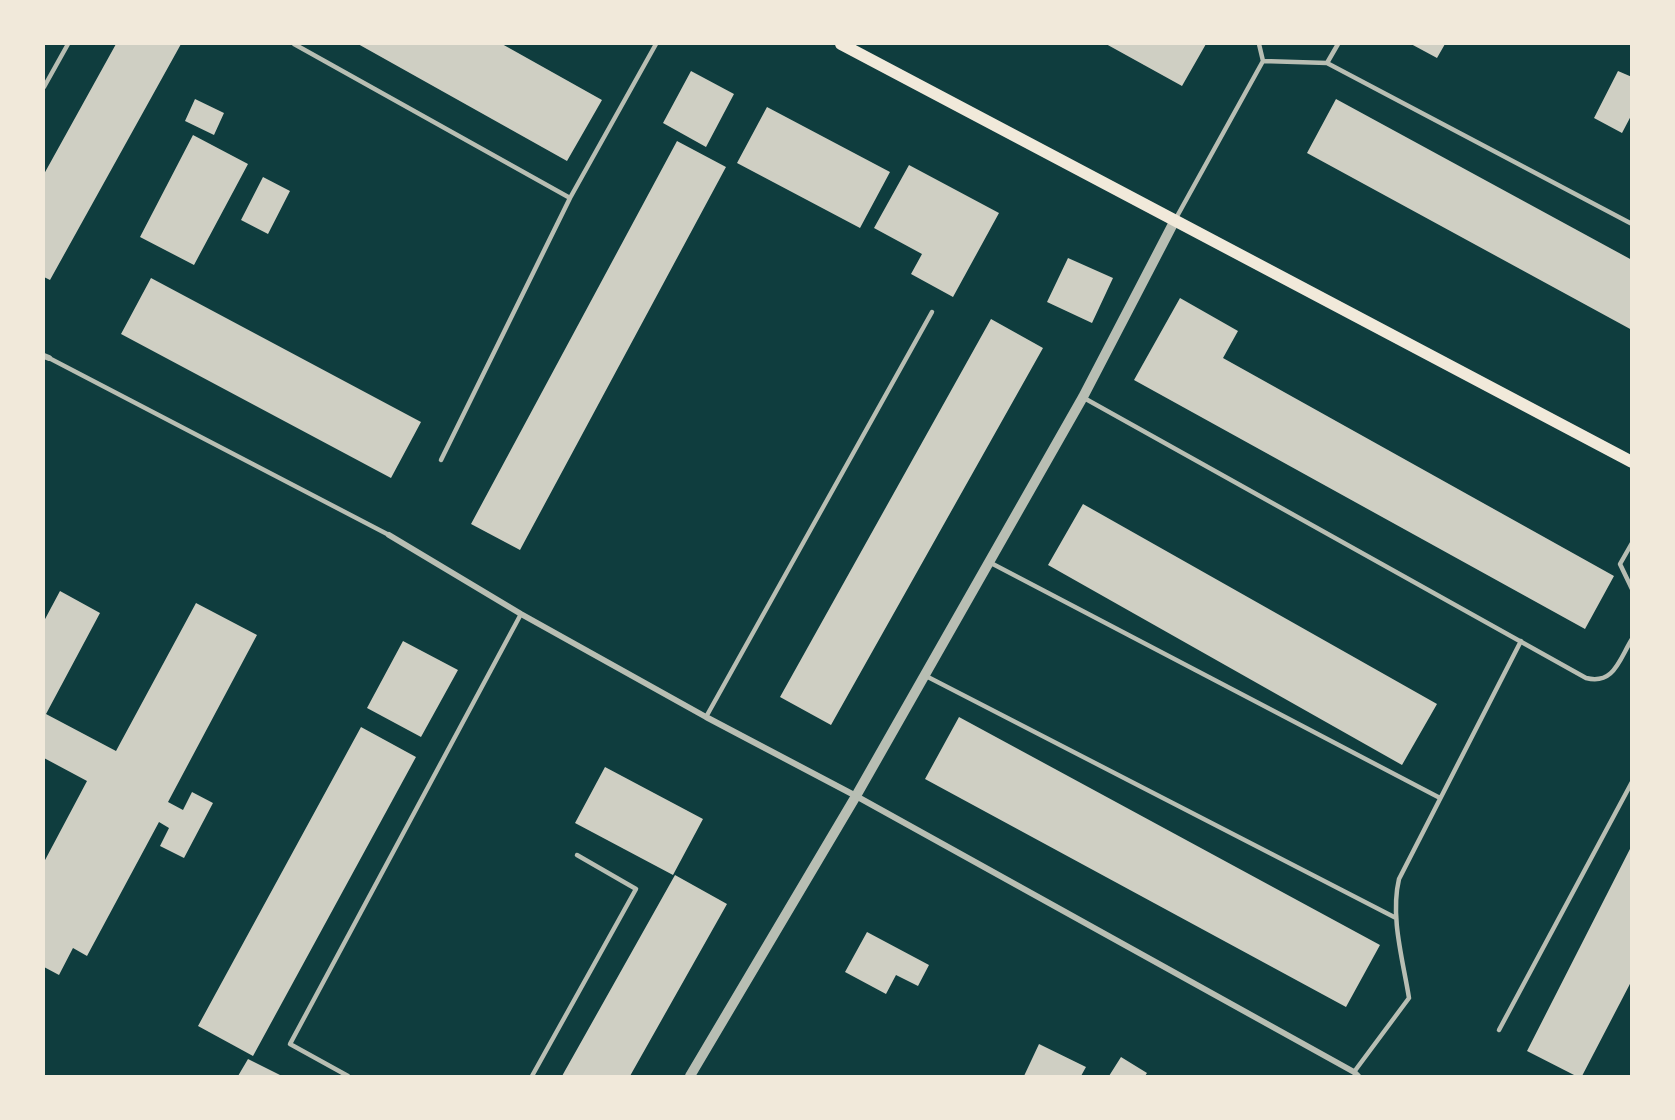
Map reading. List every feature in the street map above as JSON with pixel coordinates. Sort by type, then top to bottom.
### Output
[{"type":"main road","points":[[841,44],[1632,462]]},
{"type":"street","points":[[690,1077],[856,796],[1083,397],[1175,220]]},
{"type":"street","points":[[388,535],[521,614],[706,717],[856,796],[1356,1074]]},
{"type":"lane","points":[[44,87],[68,44]]},
{"type":"lane","points":[[294,44],[570,198]]},
{"type":"lane","points":[[441,460],[570,198],[656,44]]},
{"type":"lane","points":[[1175,220],[1263,61],[1259,44]]},
{"type":"lane","points":[[1327,63],[1338,44]]},
{"type":"lane","points":[[1263,61],[1327,63],[1632,224]]},
{"type":"lane","points":[[706,717],[932,312]]},
{"type":"lane","points":[[46,357],[388,535]]},
{"type":"lane","points":[[1083,397],[1586,678],[1598,681],[1610,676],[1632,639]]},
{"type":"lane","points":[[1632,543],[1620,564],[1632,589]]},
{"type":"lane","points":[[989,562],[1440,798]]},
{"type":"lane","points":[[348,1077],[290,1044],[521,614]]},
{"type":"lane","points":[[1356,1074],[1409,998],[1396,918],[1395,893],[1399,879],[1521,641]]},
{"type":"lane","points":[[924,675],[1396,918]]},
{"type":"lane","points":[[1499,1030],[1632,782]]},
{"type":"lane","points":[[532,1077],[636,889],[577,855]]},
{"type":"building","points":[[116,44],[181,44],[50,280],[44,277],[44,174]]},
{"type":"building","points":[[358,44],[502,44],[602,100],[567,161]]},
{"type":"building","points":[[1106,44],[1206,44],[1182,86]]},
{"type":"building","points":[[1411,44],[1445,44],[1437,58]]},
{"type":"building","points":[[691,71],[734,94],[706,147],[663,123]]},
{"type":"building","points":[[1618,71],[1632,77],[1632,114],[1622,133],[1594,118]]},
{"type":"building","points":[[195,99],[224,113],[214,135],[185,121]]},
{"type":"building","points":[[1336,99],[1632,260],[1632,330],[1307,153]]},
{"type":"building","points":[[767,107],[890,172],[860,228],[737,163]]},
{"type":"building","points":[[193,135],[248,164],[194,265],[140,237]]},
{"type":"building","points":[[677,141],[726,167],[520,550],[471,524]]},
{"type":"building","points":[[909,165],[999,213],[953,297],[911,274],[922,254],[874,228]]},
{"type":"building","points":[[263,177],[290,191],[268,234],[241,220]]},
{"type":"building","points":[[1068,258],[1113,278],[1092,323],[1047,302]]},
{"type":"building","points":[[151,278],[421,422],[391,478],[121,334]]},
{"type":"building","points":[[1180,298],[1238,331],[1223,358],[1614,576],[1585,629],[1134,380]]},
{"type":"building","points":[[991,319],[1043,348],[831,725],[780,697]]},
{"type":"building","points":[[1083,504],[1437,704],[1402,765],[1048,565]]},
{"type":"building","points":[[60,591],[100,613],[46,714],[116,751],[196,603],[257,635],[168,802],[183,810],[192,792],[213,803],[184,858],[160,846],[169,828],[159,822],[87,956],[73,948],[59,975],[44,967],[44,862],[87,781],[44,758],[44,621]]},
{"type":"building","points":[[403,641],[458,670],[421,737],[367,708]]},
{"type":"building","points":[[959,717],[1380,945],[1346,1007],[925,779]]},
{"type":"building","points":[[361,727],[416,757],[253,1056],[198,1026]]},
{"type":"building","points":[[605,767],[703,819],[673,875],[575,823]]},
{"type":"building","points":[[1632,845],[1632,980],[1582,1076],[1576,1076],[1527,1051]]},
{"type":"building","points":[[675,875],[727,904],[630,1076],[562,1076]]},
{"type":"building","points":[[867,932],[929,965],[918,986],[896,975],[886,994],[845,972]]},
{"type":"building","points":[[1039,1044],[1086,1067],[1081,1076],[1024,1076]]},
{"type":"building","points":[[1121,1057],[1147,1073],[1145,1076],[1109,1076]]},
{"type":"building","points":[[248,1059],[282,1076],[238,1076]]}]
